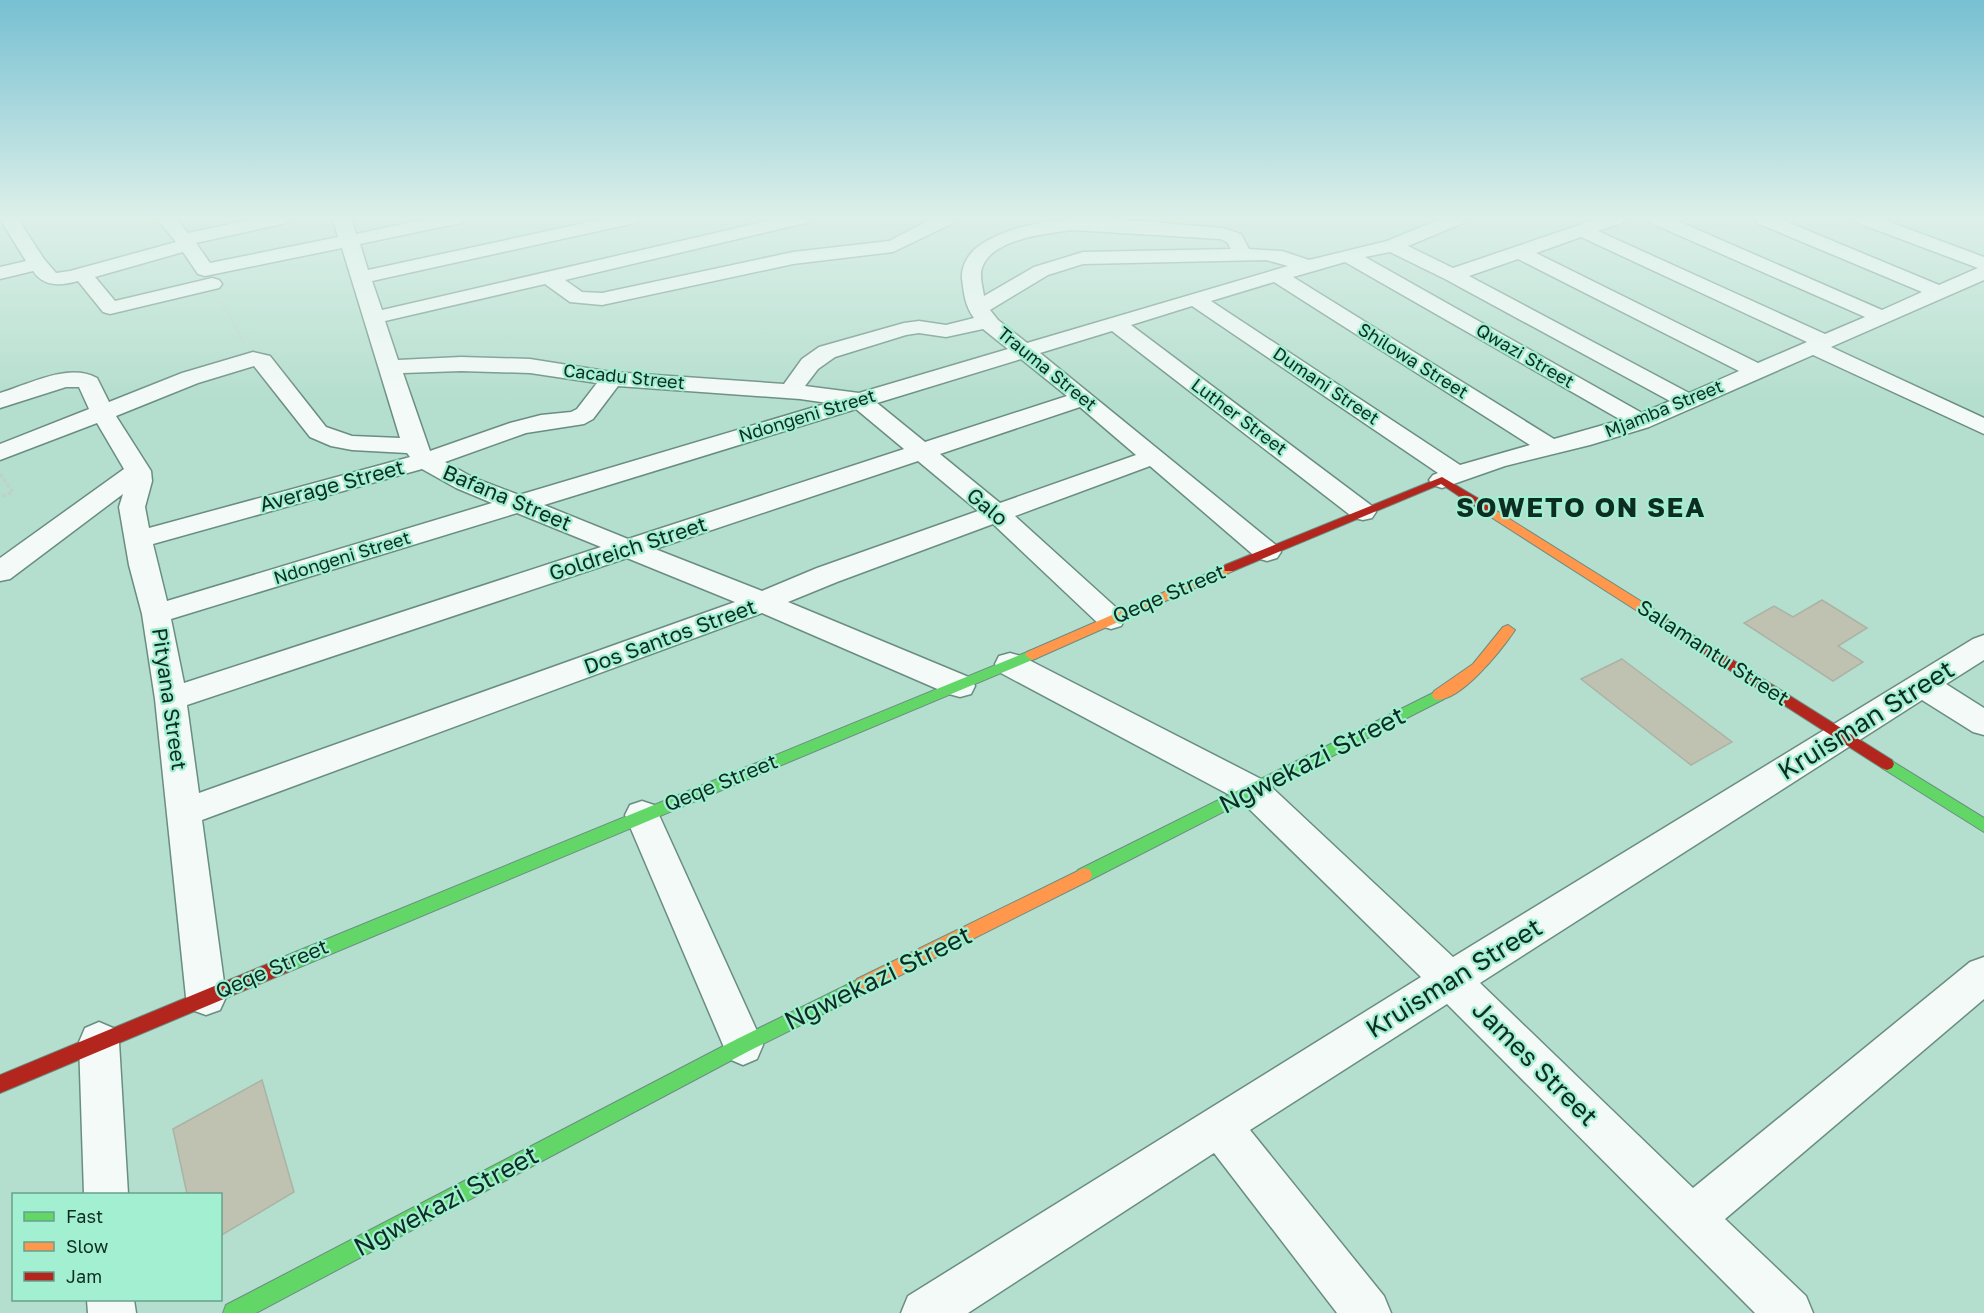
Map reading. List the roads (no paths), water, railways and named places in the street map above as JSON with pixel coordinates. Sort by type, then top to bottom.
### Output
[{"type":"street","points":[[87,280],[110,308],[198,280]]},
{"type":"street","points":[[0,453],[190,378],[253,359],[262,361],[318,432],[345,442],[420,454],[389,367],[362,280]]},
{"type":"street","points":[[374,318],[540,280]]},
{"type":"street","points":[[553,280],[577,298],[602,299],[689,280]]},
{"type":"street","name":"Trauma Street","points":[[972,280],[974,296],[983,315],[1267,552]]},
{"type":"street","points":[[790,391],[810,364],[827,352],[911,327],[946,331],[983,315],[1025,280]]},
{"type":"street","name":"Ndongeni Street","points":[[156,614],[859,399],[1258,280]]},
{"type":"street","name":"Shilowa Street","points":[[1284,280],[1551,448]]},
{"type":"street","name":"Qwazi Street","points":[[1391,280],[1641,422]]},
{"type":"street","points":[[1462,280],[1688,401]]},
{"type":"street","points":[[1576,280],[1756,371]]},
{"type":"street","points":[[1685,280],[1980,420]]},
{"type":"street","points":[[1799,280],[1882,316]]},
{"type":"street","points":[[1911,280],[1939,292]]},
{"type":"street","name":"Mjamba Street","points":[[1450,477],[1641,422],[1967,280]]},
{"type":"street","name":"Dumani Street","points":[[1195,299],[1450,477]]},
{"type":"street","name":"Luther Street","points":[[1115,323],[1363,512]]},
{"type":"street","name":"Cacadu Street","points":[[389,367],[462,363],[530,366],[612,379],[790,391],[859,399]]},
{"type":"street","points":[[0,401],[64,380],[75,378],[89,383],[103,414],[138,471],[0,572]]},
{"type":"street","name":"Average Street","points":[[139,539],[420,454],[518,428],[581,417],[612,379]]},
{"type":"street","name":"Goldreich Street","points":[[171,699],[1084,398]]},
{"type":"street","name":"Galo","points":[[859,399],[997,514],[1111,620]]},
{"type":"street","name":"Bafana Street","points":[[420,454],[465,483],[764,603],[960,686]]},
{"type":"street","name":"Dos Santos Street","points":[[185,812],[764,603],[827,575],[1153,457]]},
{"type":"street","name":"Pityana Street","points":[[138,471],[139,481],[132,507],[143,565],[156,614],[171,699],[206,997]]},
{"type":"street","name":"Qeqe Street","points":[[0,1084],[642,815],[960,686],[1267,552],[1450,477]]},
{"type":"street","name":"Salamantu Street","points":[[1450,477],[1840,735],[1984,826]]},
{"type":"street","name":"Ngwekazi Street","points":[[234,1313],[743,1045],[1253,791],[1456,686],[1479,669],[1492,655],[1508,630]]},
{"type":"street","name":"Kruisman Street","points":[[942,1308],[1219,1125],[1984,646]]},
{"type":"street","name":"James Street","points":[[1010,664],[1253,791],[1450,980],[1789,1313]]},
{"type":"street","points":[[1923,685],[1984,723]]},
{"type":"street","points":[[642,815],[743,1045]]},
{"type":"street","points":[[1691,1218],[1984,975]]},
{"type":"street","points":[[99,1042],[106,1193]]},
{"type":"street","points":[[1219,1125],[1367,1313]]},
{"type":"district","name":"SOWETO ON SEA","points":[[1581,508]]}]
